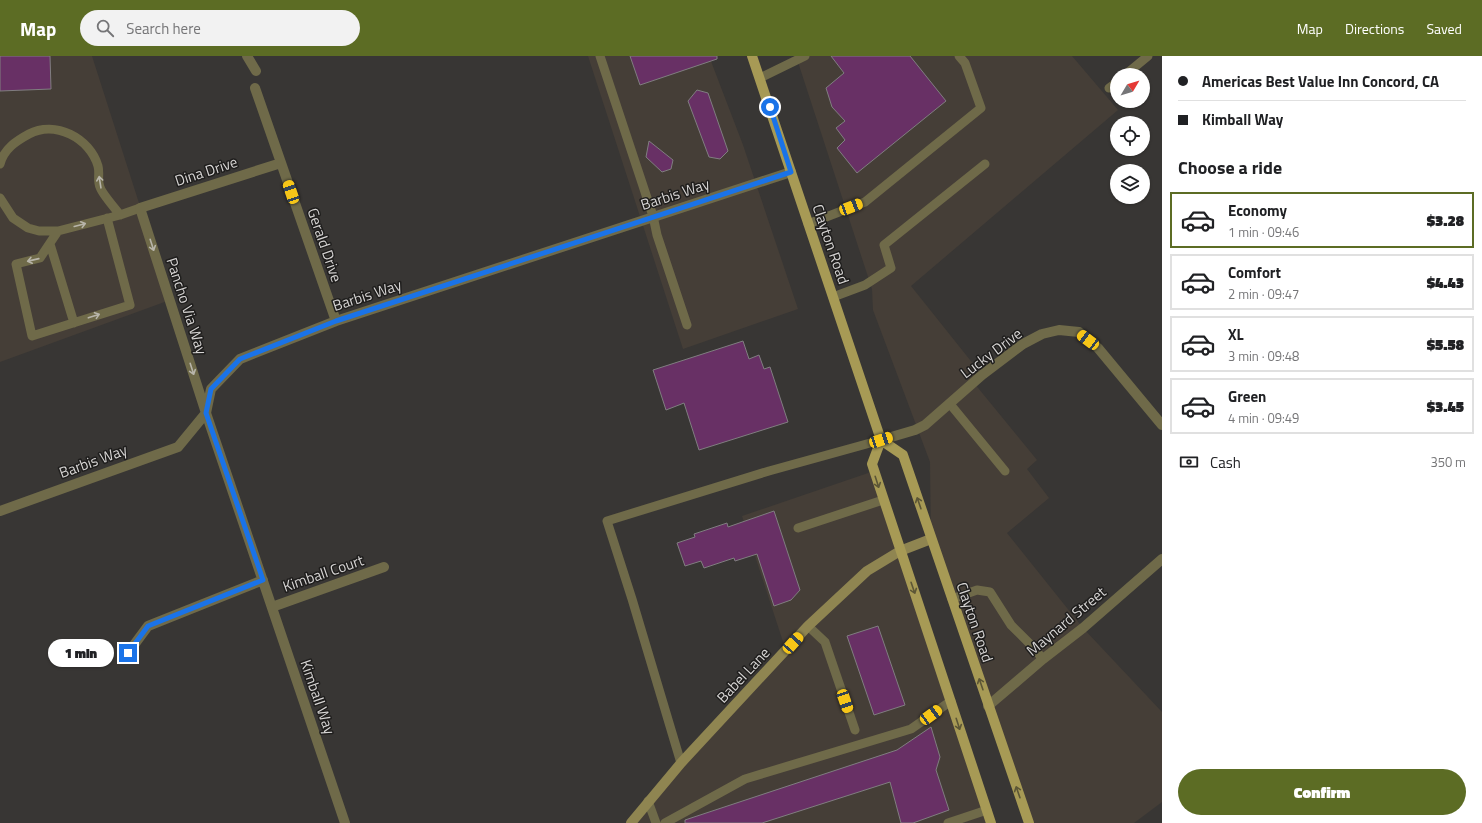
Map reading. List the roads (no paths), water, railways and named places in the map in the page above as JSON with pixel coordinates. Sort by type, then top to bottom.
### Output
[{"type":"main road","name":"Clayton Road","points":[[752,56],[881,440],[903,455],[1029,823]]},
{"type":"main road","points":[[881,440],[872,464],[992,823]]},
{"type":"street","points":[[247,56],[256,71]]},
{"type":"street","name":"Gerald Drive","points":[[255,88],[336,321]]},
{"type":"street","name":"Dina Drive","points":[[140,208],[281,163]]},
{"type":"street","name":"Barbis Way","points":[[0,511],[178,447],[206,413],[211,389],[240,359],[336,321],[791,172]]},
{"type":"street","name":"Pancho Via Way","points":[[140,208],[206,413]]},
{"type":"street","name":"Lucky Drive","points":[[881,440],[915,430],[925,424],[982,375],[1023,344],[1042,334],[1059,330],[1078,332],[1098,348],[1162,425]]},
{"type":"street","name":"Kimball Way","points":[[206,413],[345,823]]},
{"type":"street","name":"Babel Lane","points":[[631,823],[648,801],[682,763],[808,626],[867,571],[900,551],[931,540]]},
{"type":"street","name":"Maynard Street","points":[[988,706],[1043,659],[1083,628],[1162,559]]},
{"type":"street","name":"Kimball Court","points":[[272,607],[384,567]]},
{"type":"street","points":[[128,653],[148,626],[263,580]]},
{"type":"lane","points":[[600,56],[687,325]]},
{"type":"lane","points":[[760,78],[805,56]]},
{"type":"lane","points":[[808,224],[865,202],[980,108],[965,63],[959,56]]},
{"type":"lane","points":[[1133,68],[1148,56]]},
{"type":"lane","points":[[0,164],[1,159],[14,142],[34,131],[55,129],[68,132],[79,139],[90,150],[98,166],[100,187],[120,215]]},
{"type":"lane","points":[[833,297],[865,285],[891,268],[884,245],[985,164]]},
{"type":"lane","points":[[0,198],[13,218],[28,228],[39,231],[58,231],[120,215],[140,208]]},
{"type":"lane","points":[[58,231],[40,258],[16,264],[32,336],[130,305],[107,218]]},
{"type":"lane","points":[[50,244],[74,323]]},
{"type":"lane","points":[[950,404],[1005,471]]},
{"type":"lane","points":[[682,763],[607,521],[769,471],[881,440]]},
{"type":"lane","points":[[798,528],[883,500]]},
{"type":"lane","points":[[952,599],[977,590],[990,592],[1011,625],[1043,659]]},
{"type":"lane","points":[[808,626],[825,642],[855,730]]},
{"type":"lane","points":[[665,823],[745,779],[911,729],[951,701]]},
{"type":"lane","points":[[648,801],[656,823]]},
{"type":"lane","points":[[948,823],[987,810]]}]
